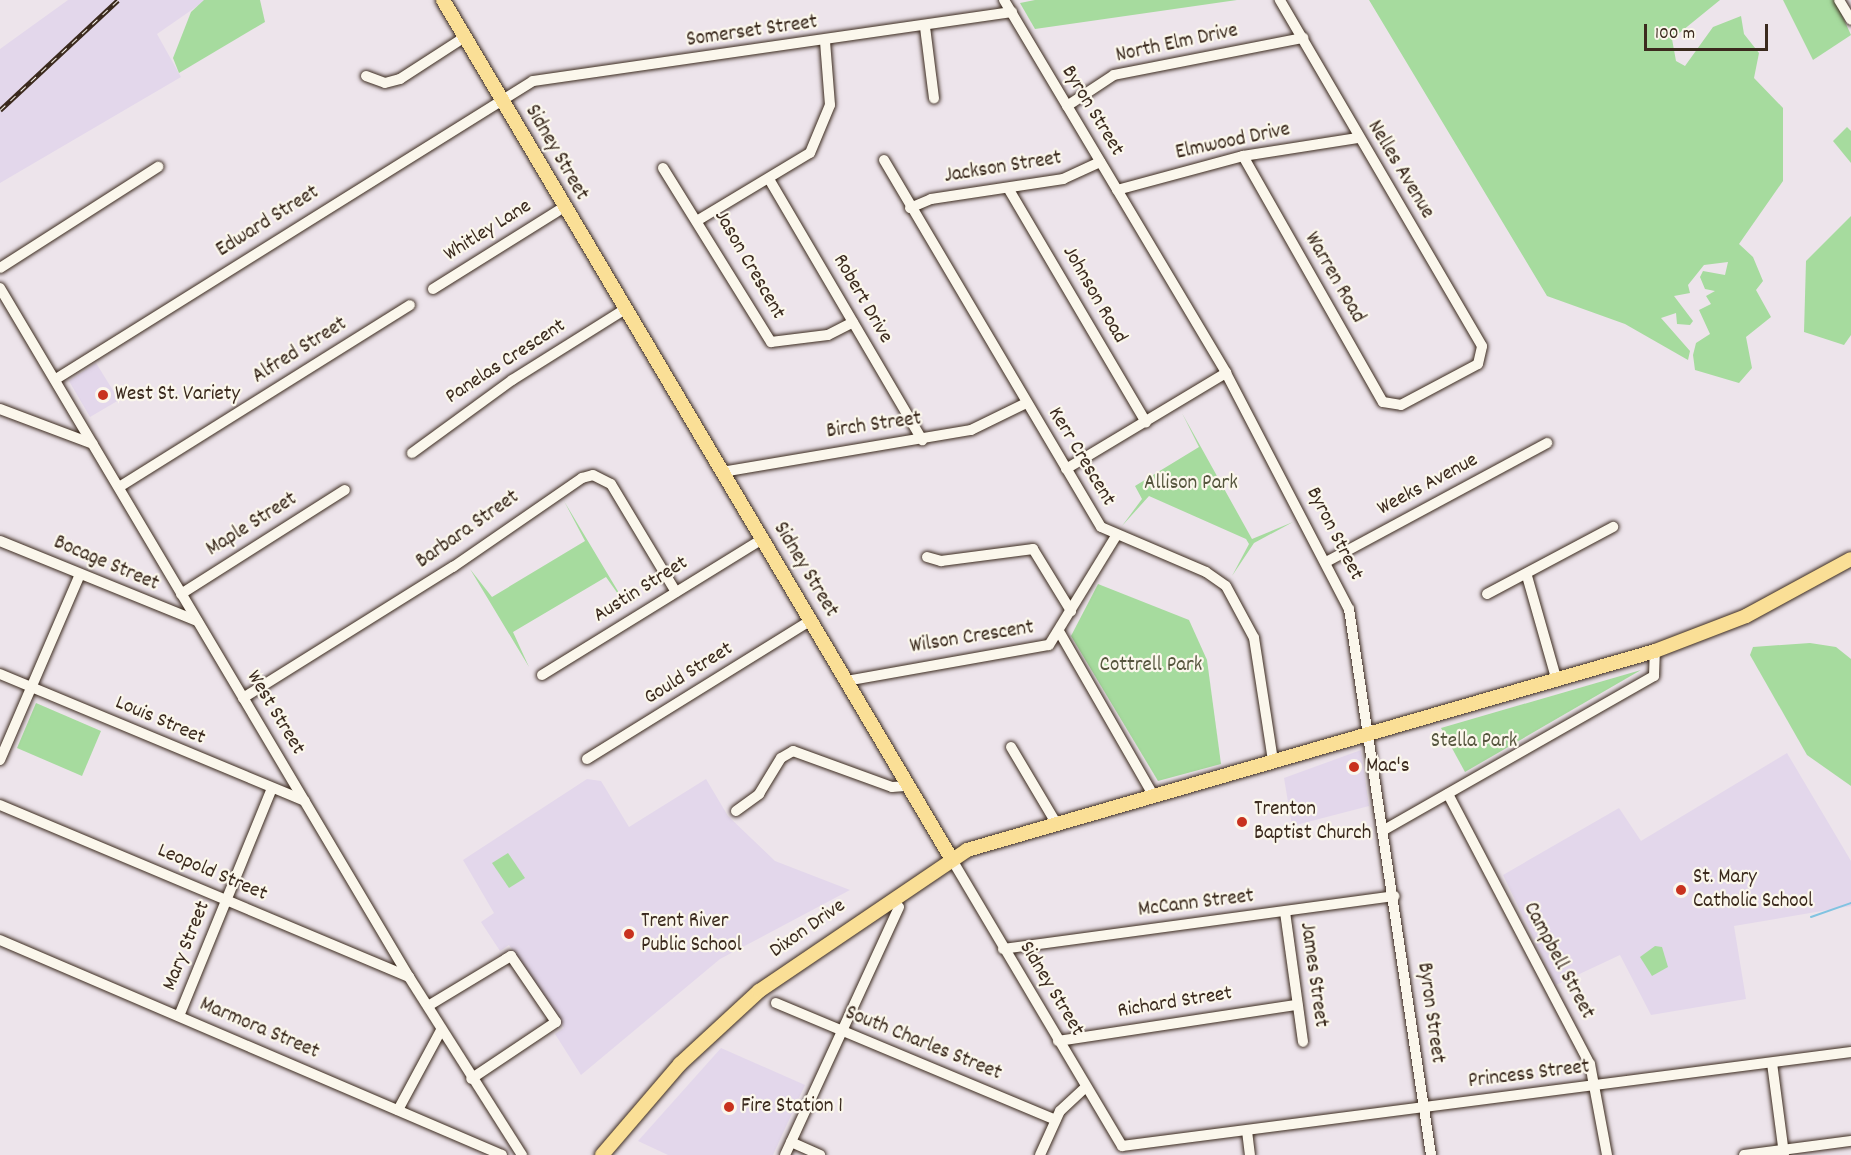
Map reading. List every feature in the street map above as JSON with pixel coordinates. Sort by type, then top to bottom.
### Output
[{"type":"main road","name":"Sidney Street","points":[[443,0],[951,858]]},
{"type":"main road","name":"Dixon Drive","points":[[602,1155],[680,1065],[759,991],[951,858],[1055,821],[1654,651],[1746,616],[1851,559]]},
{"type":"street","name":"Byron Street","points":[[1004,0],[1226,373],[1328,561],[1349,609],[1394,896],[1431,1155]]},
{"type":"street","name":"Nelles Avenue","points":[[1280,0],[1358,138],[1482,346],[1481,360],[1401,405]]},
{"type":"street","points":[[1839,0],[1851,20]]},
{"type":"street","name":"Somerset Street","points":[[501,99],[533,81],[925,27],[1012,12]]},
{"type":"street","points":[[925,27],[934,98]]},
{"type":"street","points":[[366,76],[393,81],[465,37]]},
{"type":"street","name":"North Elm Drive","points":[[1067,106],[1114,75],[1303,38]]},
{"type":"street","points":[[700,219],[810,153],[830,105],[825,41]]},
{"type":"street","name":"Edward Street","points":[[56,379],[501,99]]},
{"type":"street","name":"Elmwood Drive","points":[[1117,190],[1243,156],[1358,138]]},
{"type":"street","name":"Warren Road","points":[[1243,156],[1383,402],[1401,405]]},
{"type":"street","name":"Kerr Crescent","points":[[884,160],[910,208],[1101,527],[1116,536],[1206,572],[1226,586],[1254,638],[1273,761]]},
{"type":"street","name":"Jackson Street","points":[[910,208],[931,199],[1063,179],[1100,162]]},
{"type":"street","points":[[0,268],[158,167]]},
{"type":"street","name":"Jason Crescent","points":[[663,168],[700,219],[771,342],[828,335],[853,322]]},
{"type":"street","name":"Robert Drive","points":[[769,179],[922,440]]},
{"type":"street","name":"Johnson Road","points":[[1008,188],[1146,422]]},
{"type":"street","name":"Whitley Lane","points":[[433,289],[564,207]]},
{"type":"street","name":"West Street","points":[[0,288],[409,977],[471,1079],[522,1155]]},
{"type":"street","name":"Alfred Street","points":[[119,487],[410,305]]},
{"type":"street","name":"Panelas Crescent","points":[[412,453],[512,380],[625,309]]},
{"type":"street","points":[[1066,469],[1226,373]]},
{"type":"street","name":"Birch Street","points":[[722,472],[922,440],[984,427],[1026,403]]},
{"type":"street","points":[[0,409],[93,444]]},
{"type":"street","name":"Weeks Avenue","points":[[1328,561],[1548,443]]},
{"type":"street","name":"Barbara Street","points":[[243,698],[453,567],[582,478],[593,475],[611,484],[676,592]]},
{"type":"street","name":"Maple Street","points":[[181,594],[345,490]]},
{"type":"street","points":[[1487,594],[1527,576],[1613,527]]},
{"type":"street","name":"Wilson Crescent","points":[[846,681],[863,674],[1049,645],[1060,633],[1116,536]]},
{"type":"street","name":"Austin Street","points":[[542,675],[762,539]]},
{"type":"street","name":"Bocage Street","points":[[0,541],[197,621]]},
{"type":"street","points":[[927,557],[941,561],[1033,549],[1071,611]]},
{"type":"street","points":[[0,760],[80,574]]},
{"type":"street","points":[[1527,576],[1556,678]]},
{"type":"street","name":"Gould Street","points":[[587,759],[810,621]]},
{"type":"street","points":[[1060,633],[1152,793]]},
{"type":"street","points":[[1384,830],[1654,676],[1654,651]]},
{"type":"street","name":"Louis Street","points":[[0,674],[271,790],[305,801]]},
{"type":"street","points":[[1011,747],[1055,821]]},
{"type":"street","points":[[736,811],[759,794],[781,758],[793,751],[892,787],[908,786]]},
{"type":"street","points":[[271,790],[285,788],[289,774]]},
{"type":"street","name":"Mary Street","points":[[179,1016],[271,790]]},
{"type":"street","name":"Campbell Street","points":[[1448,794],[1590,1064],[1596,1086],[1607,1155]]},
{"type":"street","name":"Leopold Street","points":[[0,805],[409,977]]},
{"type":"street","name":"Sidney Street","points":[[951,858],[1085,1088],[1122,1146],[1140,1147]]},
{"type":"street","name":"McCann Street","points":[[1003,949],[1394,896]]},
{"type":"street","points":[[785,1155],[899,907]]},
{"type":"street","name":"James Street","points":[[1285,912],[1303,1042]]},
{"type":"street","name":"Marmora Street","points":[[0,940],[502,1155]]},
{"type":"street","points":[[428,1006],[507,957],[513,957],[556,1022],[471,1079]]},
{"type":"street","name":"South Charles Street","points":[[776,1003],[1056,1120]]},
{"type":"street","name":"Richard Street","points":[[1058,1041],[1297,1005]]},
{"type":"street","points":[[398,1110],[441,1030]]},
{"type":"street","name":"Princess Street","points":[[1140,1147],[1424,1107],[1851,1052]]},
{"type":"street","points":[[1772,1063],[1784,1152]]},
{"type":"street","points":[[1040,1155],[1065,1104],[1085,1088]]},
{"type":"street","points":[[1247,1131],[1250,1155]]},
{"type":"street","points":[[1744,1155],[1784,1152],[1851,1141]]},
{"type":"street","points":[[791,1142],[820,1155]]},
{"type":"shaded area","points":[[68,0],[206,0],[157,34],[181,77],[0,183],[0,49]]},
{"type":"shaded area","points":[[96,363],[119,400],[90,417],[69,381]]},
{"type":"shaded area","points":[[1361,750],[1369,806],[1292,826],[1284,778]]},
{"type":"shaded area","name":"St. Mary Catholic School","points":[[1787,753],[1851,861],[1851,906],[1734,926],[1746,999],[1651,1015],[1620,955],[1556,985],[1503,875],[1619,808],[1641,841]]},
{"type":"shaded area","name":"Trent River Public School","points":[[587,779],[601,781],[629,827],[706,779],[728,816],[775,861],[850,890],[720,959],[581,1075],[555,1034],[564,1028],[509,945],[500,951],[481,922],[494,913],[463,860]]},
{"type":"shaded area","points":[[721,1048],[805,1085],[773,1155],[668,1155],[638,1141]]},
{"type":"green space","points":[[204,0],[260,0],[265,22],[179,73],[173,58],[191,12]]},
{"type":"green space","points":[[1035,0],[1237,0],[1035,29],[1020,3]]},
{"type":"green space","points":[[1369,0],[1720,0],[1672,39],[1676,61],[1685,66],[1713,27],[1741,16],[1744,34],[1759,53],[1754,78],[1783,108],[1783,181],[1739,244],[1753,257],[1763,281],[1756,290],[1771,317],[1746,337],[1752,368],[1739,383],[1695,370],[1693,355],[1696,343],[1710,334],[1699,310],[1711,304],[1706,296],[1715,291],[1705,289],[1700,277],[1703,271],[1725,275],[1728,262],[1704,265],[1688,285],[1690,293],[1674,296],[1693,321],[1690,325],[1677,324],[1676,313],[1661,318],[1690,351],[1688,360],[1625,324],[1547,296]]},
{"type":"green space","points":[[1783,0],[1835,0],[1851,35],[1813,60]]},
{"type":"green space","points":[[1847,127],[1851,131],[1851,163],[1833,141]]},
{"type":"green space","points":[[1851,216],[1851,335],[1844,345],[1804,332],[1806,261]]},
{"type":"green space","name":"Allison Park","points":[[1182,413],[1252,539],[1293,522],[1254,543],[1232,576],[1249,544],[1246,539],[1149,496],[1122,526],[1142,499],[1135,486],[1199,447]]},
{"type":"green space","points":[[564,501],[628,608],[606,577],[513,632],[529,667],[470,569],[492,597],[585,541]]},
{"type":"green space","name":"Cottrell Park","points":[[1098,584],[1189,620],[1207,660],[1221,764],[1158,781],[1071,636]]},
{"type":"green space","points":[[1810,643],[1836,647],[1851,659],[1851,786],[1807,755],[1750,655],[1753,647]]},
{"type":"green space","name":"Stella Park","points":[[1641,670],[1465,772],[1441,728]]},
{"type":"green space","points":[[36,703],[101,731],[82,776],[17,748]]},
{"type":"green space","points":[[508,853],[525,878],[509,888],[492,863]]},
{"type":"green space","points":[[1655,946],[1662,947],[1668,967],[1652,976],[1640,957]]},
{"type":"waterway","points":[[1811,917],[1851,903]]},
{"type":"railway","points":[[0,110],[118,0]]},
{"type":"place","name":"West St. Variety","points":[[103,395]]},
{"type":"place","name":"Mac's","points":[[1354,767]]},
{"type":"place","name":"Trenton Baptist Church","points":[[1242,822]]},
{"type":"place","name":"St. Mary Catholic School","points":[[1681,890]]},
{"type":"place","name":"Trent River Public School","points":[[629,934]]},
{"type":"place","name":"Fire Station 1","points":[[729,1107]]}]
